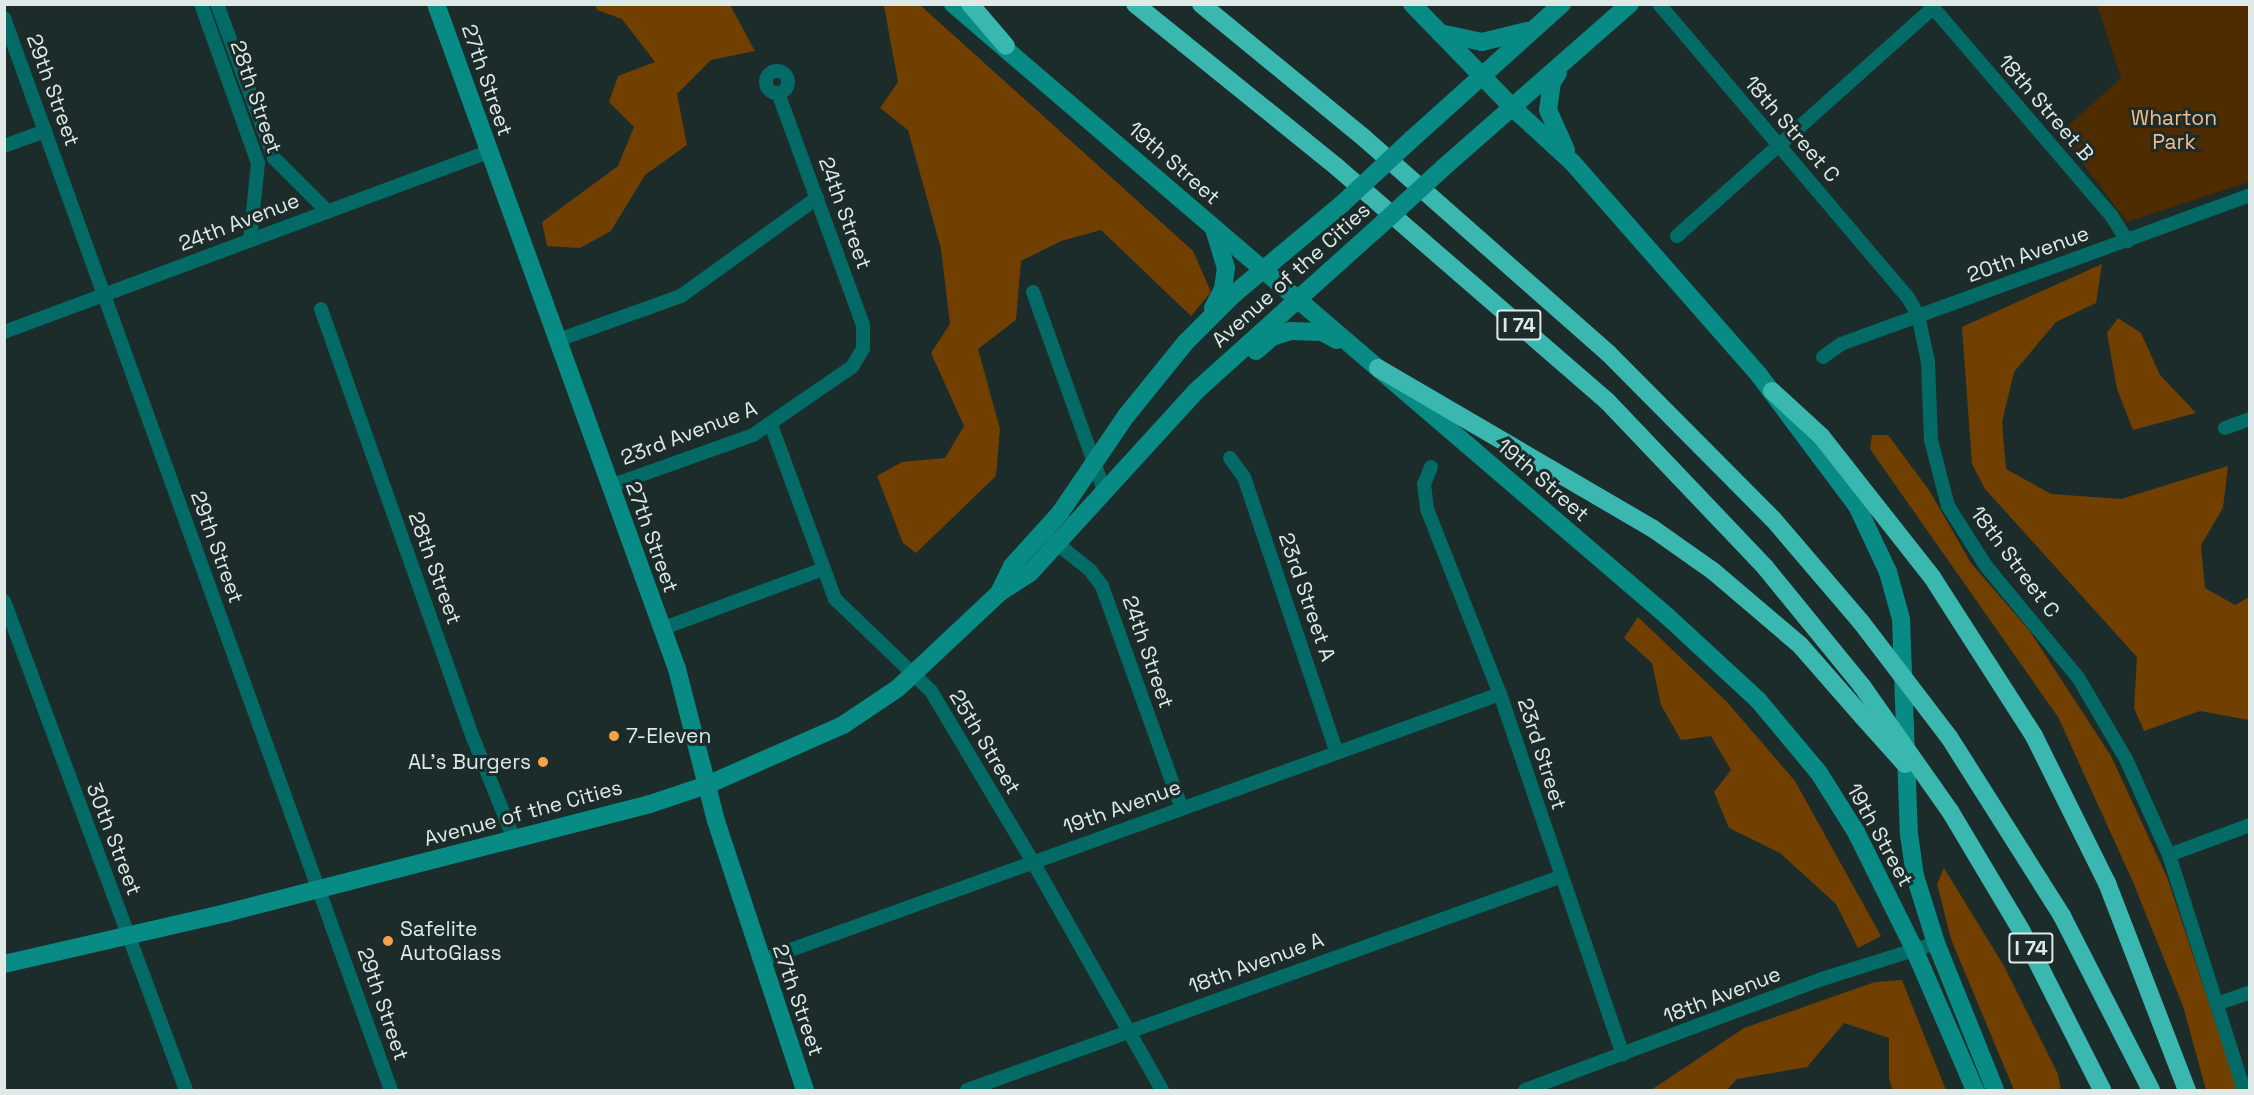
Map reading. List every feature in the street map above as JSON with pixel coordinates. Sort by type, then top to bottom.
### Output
[{"type":"highway","points":[[970,4],[1006,46]]},
{"type":"highway","name":"I 74","points":[[1135,4],[1338,168],[1607,401],[1765,567],[1862,686],[1950,811],[2002,894],[2102,1090]]},
{"type":"highway","name":"I 74","points":[[1201,4],[1363,136],[1608,353],[1766,510],[1861,622],[1949,737],[2062,916],[2151,1090]]},
{"type":"highway","points":[[1378,368],[1653,528],[1713,571],[1800,645],[1950,811]]},
{"type":"highway","points":[[1772,391],[1821,436],[1932,577],[2034,736],[2107,883],[2187,1090]]},
{"type":"main road","name":"27th Street","points":[[436,4],[685,695],[707,785],[760,961],[805,1090]]},
{"type":"main road","name":"19th Street","points":[[953,4],[1006,46],[1213,228],[1683,630],[1758,700],[1831,791],[1869,855],[1914,949],[1975,1090]]},
{"type":"main road","name":"19th Street","points":[[1412,4],[1513,108],[1572,162],[1772,391],[1847,488],[1888,572],[1903,641],[1911,854],[1936,943],[1995,1090]]},
{"type":"main road","name":"Avenue of the Cities","points":[[1050,538],[1095,465],[1149,386],[1199,329],[1562,4]]},
{"type":"main road","name":"Avenue of the Cities","points":[[4,964],[514,839],[707,785],[843,725],[916,673],[999,593],[1012,566],[1050,538],[1104,490],[1195,392],[1443,168],[1630,4]]},
{"type":"main road","points":[[1439,33],[1492,42],[1537,26]]},
{"type":"main road","points":[[1570,57],[1552,82],[1548,110],[1572,162]]},
{"type":"main road","points":[[1199,329],[1218,300],[1226,268],[1213,228]]},
{"type":"main road","points":[[1104,490],[1272,338],[1290,331],[1322,332],[1360,352]]},
{"type":"street","name":"28th Street","points":[[201,4],[258,164],[250,241]]},
{"type":"street","name":"28th Street","points":[[217,4],[274,158],[327,211]]},
{"type":"street","name":"18th Street C","points":[[1659,4],[1907,296],[1918,315],[1928,362],[1932,440],[1948,506],[1986,566],[2099,708],[2169,855],[2244,1090]]},
{"type":"street","points":[[1677,236],[1777,143],[1932,7]]},
{"type":"street","name":"18th Street B","points":[[1932,7],[2110,215],[2127,241]]},
{"type":"street","name":"29th Street","points":[[4,18],[320,888],[391,1090]]},
{"type":"street","name":"24th Street","points":[[777,93],[863,325],[863,349]]},
{"type":"street","points":[[4,146],[45,131]]},
{"type":"street","name":"24th Avenue","points":[[4,332],[488,152]]},
{"type":"street","name":"20th Avenue","points":[[1823,357],[1841,344],[2250,195]]},
{"type":"street","points":[[558,339],[681,296],[817,198]]},
{"type":"street","points":[[1033,291],[1104,490]]},
{"type":"street","name":"28th Street","points":[[321,309],[474,740],[514,839]]},
{"type":"street","name":"23rd Avenue A","points":[[610,486],[771,425],[852,367],[863,349]]},
{"type":"street","points":[[2225,428],[2250,419]]},
{"type":"street","name":"25th Street","points":[[771,425],[823,569],[842,609],[916,673],[1033,862],[1162,1090]]},
{"type":"street","name":"23rd Street A","points":[[1230,458],[1244,477],[1337,753]]},
{"type":"street","name":"23rd Street","points":[[1431,467],[1425,484],[1427,509],[1500,694],[1560,877],[1623,1055]]},
{"type":"street","name":"24th Street","points":[[1050,538],[1090,570],[1102,586],[1181,807]]},
{"type":"street","points":[[661,629],[823,569]]},
{"type":"street","name":"30th Street","points":[[4,602],[89,834],[130,934],[186,1090]]},
{"type":"street","name":"19th Avenue","points":[[760,961],[1181,807],[1500,694]]},
{"type":"street","points":[[2169,855],[2250,825]]},
{"type":"street","name":"18th Avenue A","points":[[967,1090],[1560,877]]},
{"type":"street","name":"18th Avenue","points":[[1525,1090],[1936,943]]},
{"type":"street","points":[[2216,1004],[2250,992]]},
{"type":"green space","name":"Wharton Park","points":[[2097,5],[2249,5],[2249,182],[2127,222],[2060,133],[2121,78]]},
{"type":"shaded area","points":[[595,5],[730,5],[755,51],[711,60],[677,94],[687,145],[645,175],[611,231],[580,248],[547,246],[542,222],[618,166],[634,127],[609,102],[618,76],[655,62],[622,19],[597,10]]},
{"type":"shaded area","points":[[880,5],[920,5],[1193,251],[1211,292],[1191,316],[1101,230],[1061,241],[1021,261],[1016,320],[978,349],[1000,429],[996,476],[916,553],[903,543],[877,476],[902,462],[945,458],[964,426],[931,353],[950,324],[941,249],[908,130],[880,108],[898,82],[884,6]]},
{"type":"shaded area","points":[[2102,264],[2096,303],[2056,322],[2014,372],[2002,422],[2006,469],[2051,494],[2121,499],[2228,466],[2223,508],[2201,545],[2205,588],[2235,605],[2249,597],[2249,720],[2200,711],[2144,731],[2134,708],[2137,657],[1985,489],[1972,464],[1962,327]]},
{"type":"shaded area","points":[[2118,318],[2141,333],[2160,375],[2196,413],[2133,430],[2117,389],[2107,333]]},
{"type":"shaded area","points":[[1872,435],[1888,435],[1929,490],[1971,563],[2029,630],[2111,756],[2167,877],[2238,1090],[2206,1090],[2183,1006],[2133,882],[2058,717],[1870,449]]},
{"type":"shaded area","points":[[1638,617],[1727,702],[1795,781],[1881,936],[1858,948],[1836,904],[1780,853],[1729,828],[1714,792],[1731,770],[1711,736],[1681,740],[1661,705],[1652,663],[1624,638]]},
{"type":"shaded area","points":[[1944,868],[2004,966],[2058,1074],[2061,1090],[2014,1090],[1951,939],[1937,884]]},
{"type":"shaded area","points":[[1902,980],[1946,1090],[1893,1090],[1889,1079],[1889,1038],[1844,1023],[1807,1067],[1737,1079],[1727,1090],[1651,1090],[1744,1028],[1875,982]]},
{"type":"place","name":"7-Eleven","points":[[614,736]]},
{"type":"place","name":"AL's Burgers","points":[[543,762]]},
{"type":"place","name":"Safelite AutoGlass","points":[[388,941]]}]
